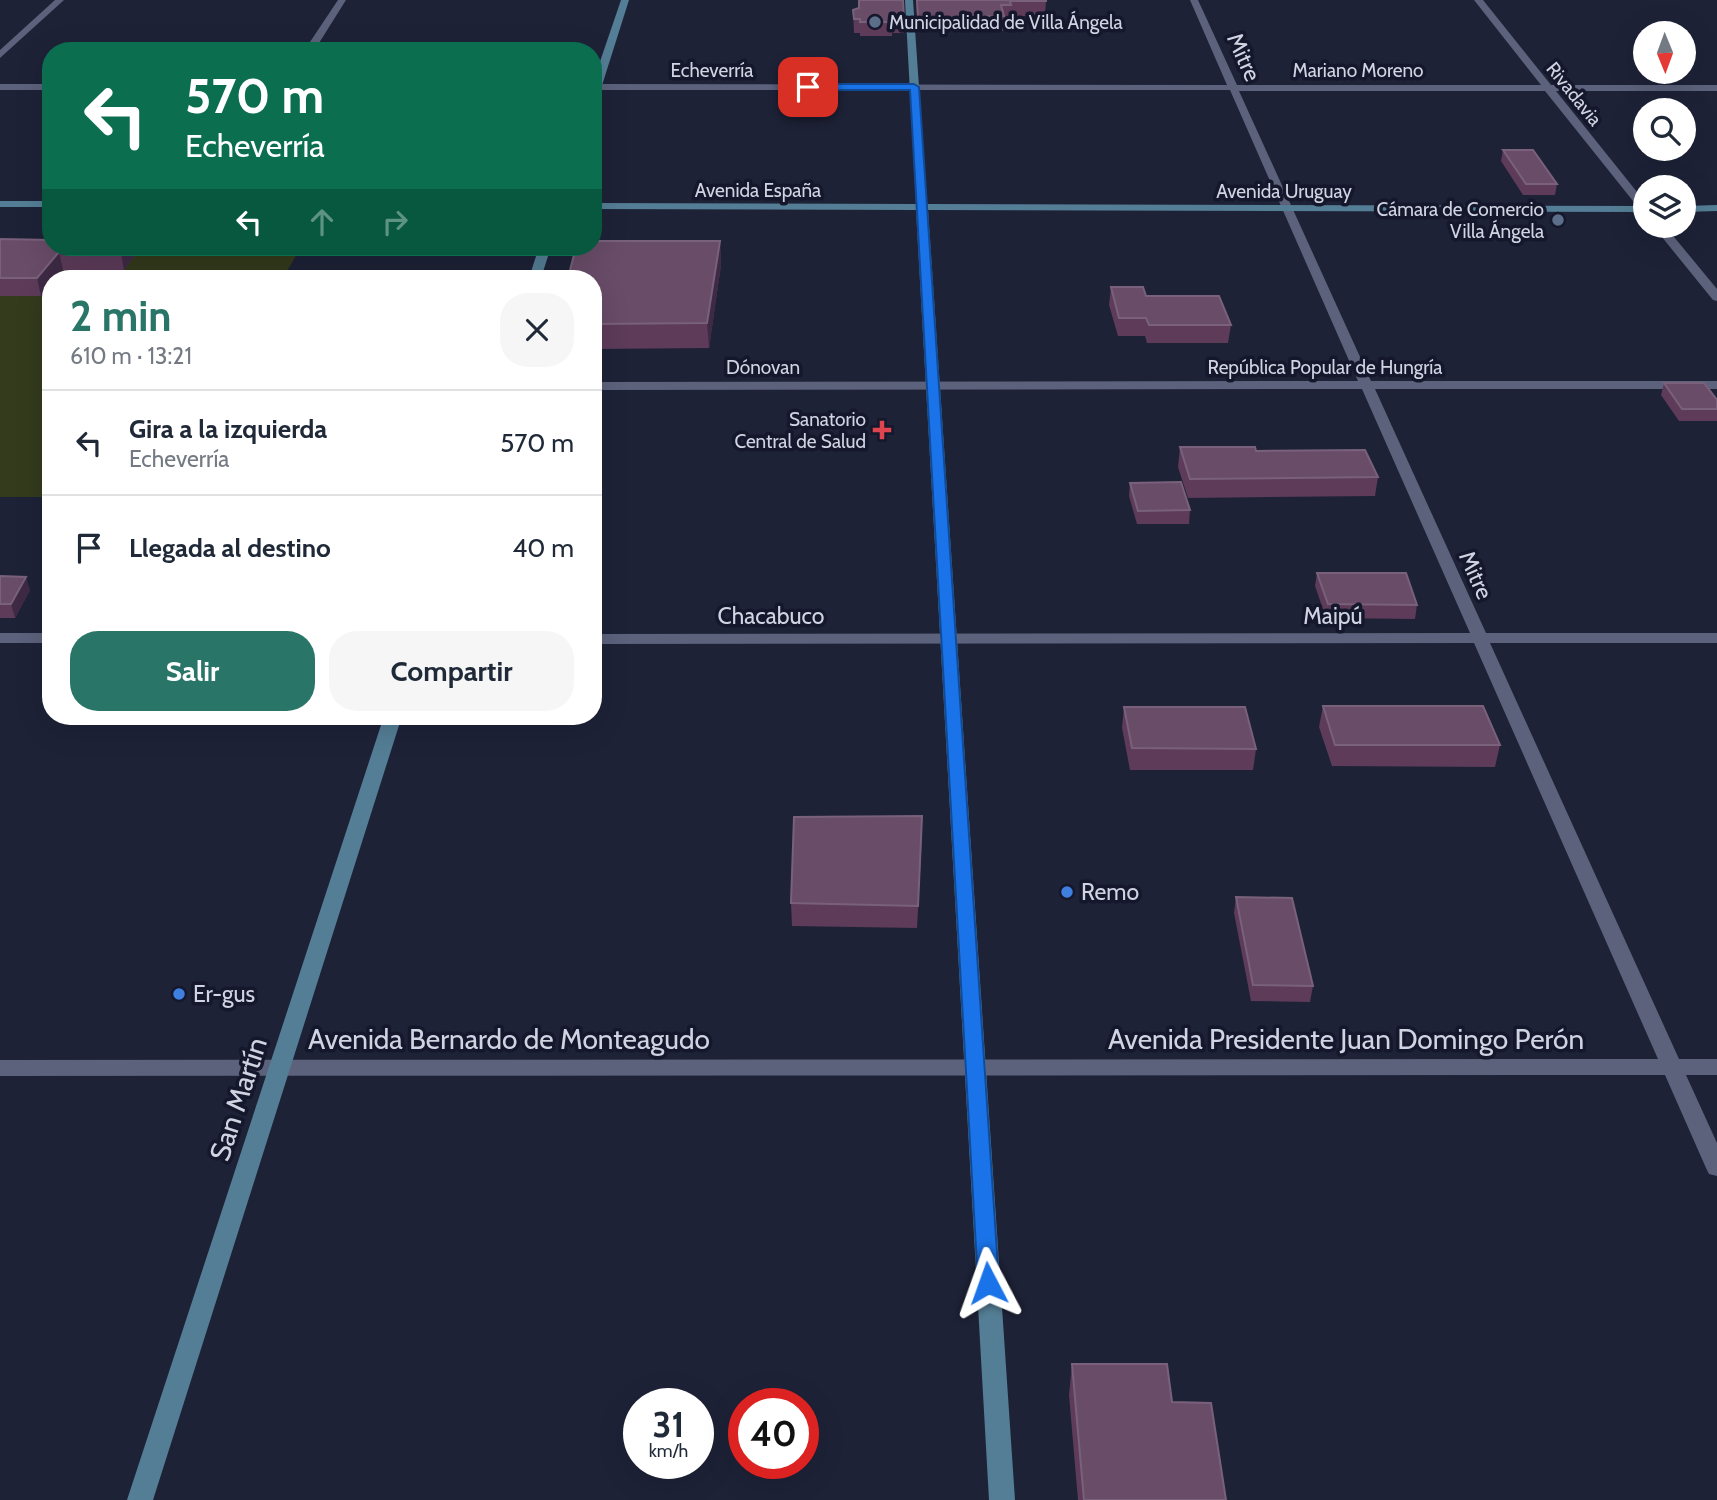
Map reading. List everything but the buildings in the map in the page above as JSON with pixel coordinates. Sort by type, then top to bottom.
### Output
[{"type":"street","points":[[0,55],[60,0]]},
{"type":"street","points":[[315,42],[342,0]]},
{"type":"street","points":[[602,68],[625,0]]},
{"type":"street","points":[[909,0],[1002,1500]]},
{"type":"street","name":"Mitre","points":[[1194,0],[1717,1168]]},
{"type":"street","name":"Rivadavia","points":[[1478,0],[1633,194]]},
{"type":"street","points":[[0,87],[42,87]]},
{"type":"street","name":"Echeverría","points":[[602,91],[914,87]]},
{"type":"street","name":"Mariano Moreno","points":[[914,87],[1717,88]]},
{"type":"street","points":[[0,204],[42,204]]},
{"type":"street","name":"Avenida España","points":[[602,206],[922,209]]},
{"type":"street","points":[[1696,208],[1717,208]]},
{"type":"street","name":"Avenida Uruguay","points":[[922,209],[1633,209]]},
{"type":"street","points":[[1669,238],[1717,297]]},
{"type":"street","name":"República Popular de Hungría","points":[[933,387],[1717,385]]},
{"type":"street","name":"Dónovan","points":[[602,386],[933,387]]},
{"type":"street","points":[[0,638],[42,638]]},
{"type":"street","name":"Maipú","points":[[949,638],[1717,638]]},
{"type":"street","name":"Chacabuco","points":[[602,639],[949,638]]},
{"type":"street","name":"San Martín","points":[[140,1500],[390,725]]},
{"type":"street","name":"Avenida Presidente Juan Domingo Perón","points":[[975,1067],[1717,1067]]},
{"type":"street","name":"Avenida Bernardo de Monteagudo","points":[[0,1068],[975,1067]]},
{"type":"green space","points":[[42,251],[42,256],[296,256],[288,270],[42,270],[42,497],[0,497],[0,256]]},
{"type":"place","name":"Municipalidad de Villa Ángela","points":[[875,22]]},
{"type":"place","name":"Cámara de Comercio Villa Ángela","points":[[1558,220]]},
{"type":"place","name":"Sanatorio Central de Salud","points":[[882,430]]},
{"type":"place","name":"Remo","points":[[1067,892]]},
{"type":"place","name":"Er-gus","points":[[179,994]]},
{"type":"route","points":[[808,87],[914,87],[988,1283]]}]
